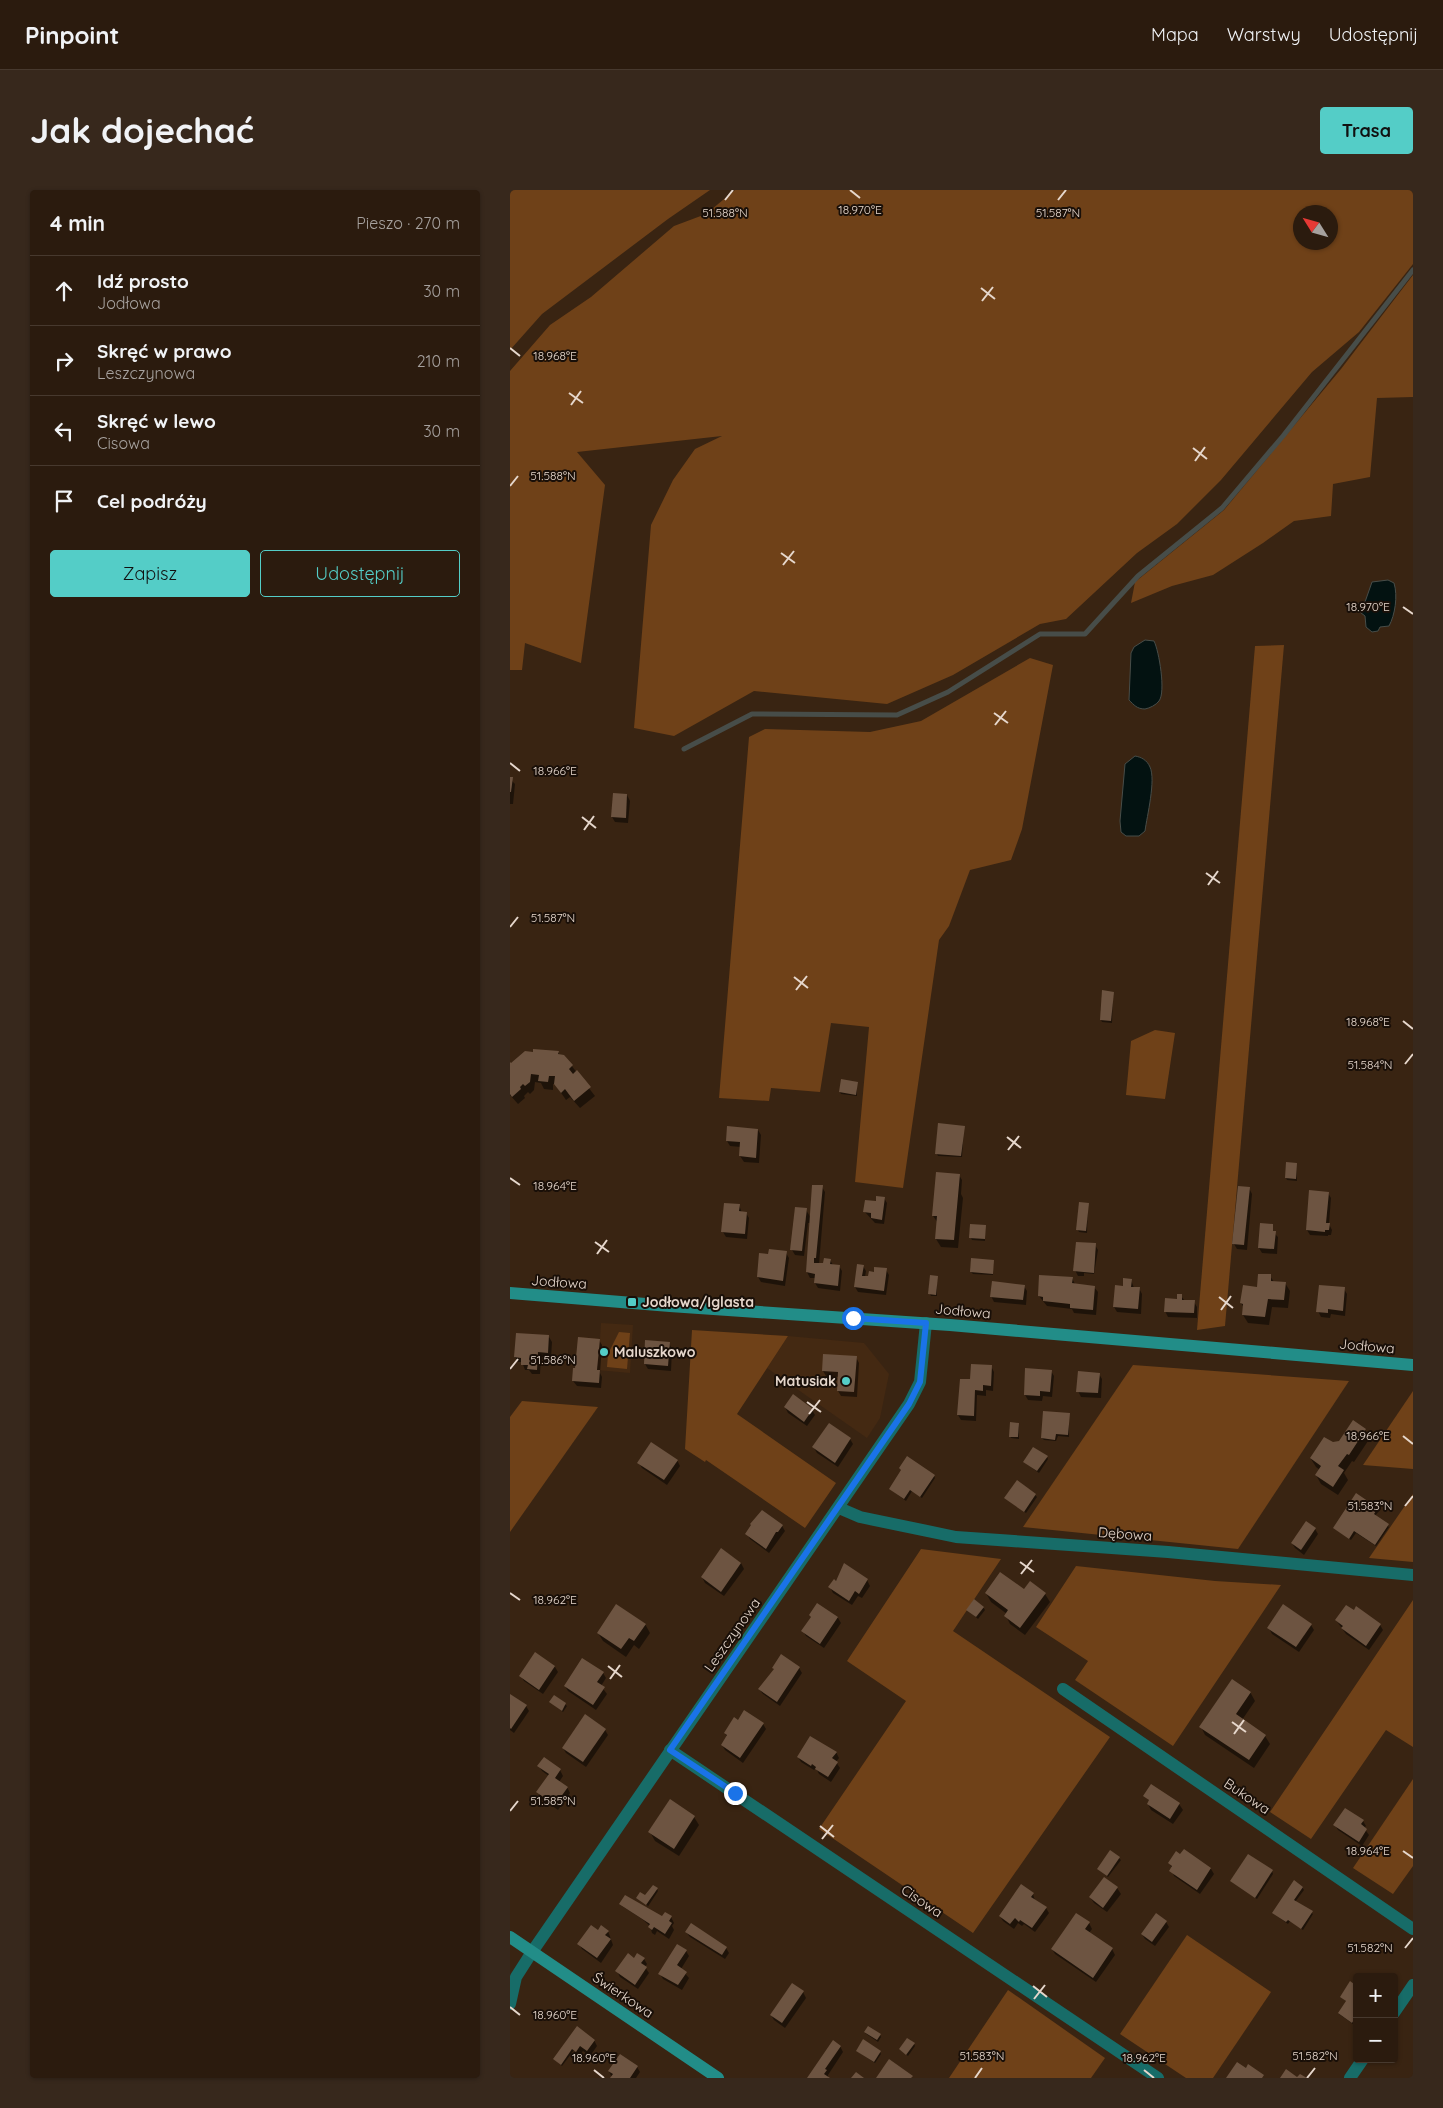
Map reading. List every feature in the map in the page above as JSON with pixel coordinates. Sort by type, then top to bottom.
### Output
[{"type":"street","name":"Jodłowa","points":[[510,1293],[687,1308],[926,1323],[1413,1365]]},
{"type":"street","name":"Leszczynowa","points":[[510,2004],[516,1977],[532,1952],[909,1404],[920,1382],[926,1323]]},
{"type":"street","name":"Dębowa","points":[[838,1508],[860,1517],[956,1537],[1168,1552],[1413,1575]]},
{"type":"street","name":"Bukowa","points":[[1063,1689],[1413,1928]]},
{"type":"street","name":"Cisowa","points":[[670,1750],[1158,2078]]},
{"type":"street","name":"Świerkowa","points":[[510,1937],[718,2078]]},
{"type":"street","points":[[1398,2007],[1413,1985]]},
{"type":"street","points":[[1350,2078],[1360,2063]]},
{"type":"shaded area","points":[[510,190],[710,190],[668,219],[542,314],[510,350]]},
{"type":"shaded area","points":[[735,190],[1413,190],[1413,264],[1359,332],[1312,372],[1221,480],[1177,524],[1137,553],[1066,619],[1040,624],[953,675],[887,704],[754,691],[674,736],[634,728],[651,525],[673,480],[695,449],[722,436],[577,452],[605,485],[581,663],[525,643],[522,670],[510,670],[510,371],[550,325],[591,297],[674,226],[706,214]]},
{"type":"shaded area","points":[[1413,275],[1413,397],[1377,398],[1370,477],[1333,484],[1331,516],[1294,521],[1213,575],[1172,586],[1131,603],[1135,582],[1224,510],[1341,369]]},
{"type":"shaded area","points":[[1388,580],[1394,583],[1395,588],[1396,599],[1393,616],[1389,626],[1380,627],[1378,631],[1372,632],[1366,627],[1365,616],[1356,609],[1356,604],[1365,602],[1372,582]]},
{"type":"shaded area","points":[[1145,640],[1154,641],[1156,646],[1160,662],[1162,689],[1159,701],[1156,704],[1142,709],[1129,700],[1131,653],[1134,647]]},
{"type":"shaded area","points":[[1284,645],[1225,1326],[1197,1330],[1255,646]]},
{"type":"shaded area","points":[[1030,658],[1053,665],[1022,829],[1011,860],[970,870],[949,926],[939,940],[903,1188],[855,1182],[869,1027],[831,1023],[820,1092],[771,1088],[769,1101],[719,1098],[749,737],[765,729],[870,732],[921,721]]},
{"type":"shaded area","points":[[1135,756],[1144,759],[1150,767],[1152,789],[1145,831],[1139,836],[1126,836],[1121,832],[1120,821],[1125,764]]},
{"type":"shaded area","points":[[1155,1030],[1175,1033],[1165,1099],[1126,1095],[1131,1041]]},
{"type":"shaded area","name":"Maluszkowo","points":[[601,1323],[633,1325],[630,1373],[597,1370],[598,1366],[576,1364],[578,1337],[600,1339]]},
{"type":"shaded area","points":[[692,1330],[788,1336],[737,1414],[836,1483],[805,1528],[706,1460],[705,1462],[685,1449]]},
{"type":"shaded area","points":[[619,1332],[630,1333],[627,1369],[607,1367],[608,1354]]},
{"type":"shaded area","points":[[788,1336],[864,1343],[889,1374],[880,1418],[867,1438],[767,1368]]},
{"type":"shaded area","points":[[1133,1365],[1349,1381],[1238,1549],[1023,1527]]},
{"type":"shaded area","points":[[1413,1391],[1413,1469],[1363,1465]]},
{"type":"shaded area","points":[[522,1401],[598,1407],[510,1532],[510,1417]]},
{"type":"shaded area","points":[[1413,1494],[1413,1562],[1369,1558]]},
{"type":"shaded area","points":[[921,1549],[1001,1559],[953,1631],[1110,1737],[973,1933],[819,1829],[906,1701],[847,1661]]},
{"type":"shaded area","points":[[1076,1566],[1215,1581],[1281,1585],[1173,1746],[1075,1680],[1088,1661],[1036,1627]]},
{"type":"shaded area","points":[[1413,1600],[1413,1747],[1386,1730],[1311,1839],[1270,1812]]},
{"type":"shaded area","points":[[1413,1779],[1413,1866],[1393,1894],[1353,1868]]},
{"type":"shaded area","points":[[1187,1935],[1271,1992],[1213,2078],[1186,2078],[1120,2034]]},
{"type":"shaded area","points":[[1008,1990],[1105,2058],[1091,2078],[949,2078]]},
{"type":"building","points":[[510,777],[513,777],[511,792],[510,792]]},
{"type":"building","points":[[613,793],[627,794],[626,818],[611,817]]},
{"type":"building","points":[[1102,990],[1114,992],[1111,1021],[1100,1020]]},
{"type":"building","points":[[533,1049],[559,1051],[558,1054],[564,1055],[573,1065],[569,1069],[573,1074],[577,1070],[591,1087],[574,1101],[565,1089],[561,1093],[554,1084],[555,1076],[549,1076],[548,1082],[538,1081],[539,1075],[531,1074],[530,1082],[525,1086],[523,1084],[520,1087],[521,1089],[512,1097],[510,1094],[510,1062],[525,1051],[533,1052]]},
{"type":"building","points":[[841,1079],[858,1082],[856,1095],[839,1092]]},
{"type":"building","points":[[938,1123],[965,1126],[961,1156],[935,1154]]},
{"type":"building","points":[[727,1126],[758,1129],[756,1158],[739,1156],[740,1142],[726,1141]]},
{"type":"building","points":[[1286,1162],[1297,1163],[1296,1179],[1285,1178]]},
{"type":"building","points":[[936,1172],[960,1174],[954,1240],[935,1239],[937,1216],[932,1216]]},
{"type":"building","points":[[812,1185],[823,1185],[814,1263],[823,1263],[824,1258],[831,1259],[830,1264],[840,1265],[838,1286],[814,1283],[815,1274],[806,1272]]},
{"type":"building","points":[[1238,1186],[1250,1187],[1244,1245],[1232,1244]]},
{"type":"building","points":[[1309,1190],[1329,1192],[1326,1223],[1330,1223],[1329,1230],[1325,1230],[1325,1232],[1306,1230]]},
{"type":"building","points":[[876,1196],[885,1197],[882,1220],[871,1218],[871,1213],[863,1212],[865,1200],[876,1201]]},
{"type":"building","points":[[1079,1202],[1089,1203],[1086,1231],[1076,1230]]},
{"type":"building","points":[[724,1203],[740,1204],[739,1211],[747,1212],[745,1234],[721,1232]]},
{"type":"building","points":[[795,1207],[807,1208],[802,1251],[790,1250]]},
{"type":"building","points":[[1260,1223],[1273,1224],[1273,1231],[1276,1231],[1274,1249],[1258,1248]]},
{"type":"building","points":[[970,1224],[986,1225],[985,1239],[969,1238]]},
{"type":"building","points":[[1076,1242],[1096,1243],[1094,1273],[1073,1271]]},
{"type":"building","points":[[769,1249],[787,1251],[783,1281],[757,1277],[759,1253],[768,1254]]},
{"type":"building","points":[[971,1258],[994,1260],[993,1274],[970,1272]]},
{"type":"building","points":[[857,1264],[864,1265],[862,1276],[868,1276],[869,1271],[874,1272],[874,1267],[887,1268],[884,1291],[854,1287]]},
{"type":"building","points":[[1258,1274],[1271,1274],[1271,1281],[1286,1282],[1284,1300],[1268,1299],[1265,1317],[1242,1315],[1243,1304],[1240,1303],[1243,1285],[1257,1287]]},
{"type":"building","points":[[930,1275],[938,1276],[936,1295],[928,1294]]},
{"type":"building","points":[[1039,1275],[1073,1277],[1072,1283],[1095,1286],[1093,1310],[1070,1308],[1070,1304],[1043,1301],[1043,1297],[1038,1296]]},
{"type":"building","points":[[1123,1278],[1132,1279],[1131,1287],[1140,1287],[1138,1309],[1113,1307],[1115,1285],[1123,1286]]},
{"type":"building","points":[[992,1281],[1025,1285],[1023,1300],[990,1297]]},
{"type":"building","points":[[1319,1285],[1345,1287],[1343,1311],[1328,1309],[1328,1313],[1316,1312]]},
{"type":"building","points":[[1177,1294],[1182,1294],[1182,1300],[1195,1300],[1194,1313],[1164,1312],[1165,1298],[1177,1299]]},
{"type":"building","points":[[516,1333],[549,1335],[548,1353],[538,1352],[537,1370],[527,1369],[528,1365],[521,1365],[521,1358],[514,1357]]},
{"type":"building","points":[[578,1337],[600,1339],[597,1370],[600,1370],[599,1383],[572,1381]]},
{"type":"building","points":[[645,1340],[670,1342],[668,1366],[644,1364]]},
{"type":"building","name":"Matusiak","points":[[823,1354],[857,1356],[854,1392],[837,1391],[838,1372],[822,1371]]},
{"type":"building","points":[[971,1364],[992,1365],[991,1386],[983,1385],[983,1391],[975,1390],[974,1416],[957,1415],[960,1379],[970,1379]]},
{"type":"building","points":[[1025,1368],[1052,1370],[1050,1392],[1040,1391],[1040,1396],[1024,1395]]},
{"type":"building","points":[[1078,1371],[1100,1373],[1098,1393],[1076,1392]]},
{"type":"building","points":[[793,1394],[813,1409],[804,1422],[784,1407]]},
{"type":"building","points":[[1043,1411],[1070,1413],[1068,1435],[1056,1434],[1055,1440],[1041,1438]]},
{"type":"building","points":[[1353,1420],[1366,1429],[1349,1455],[1347,1454],[1338,1466],[1344,1470],[1333,1487],[1315,1475],[1321,1466],[1310,1458],[1324,1437],[1333,1442],[1339,1441]]},
{"type":"building","points":[[1010,1422],[1019,1423],[1018,1437],[1009,1437]]},
{"type":"building","points":[[829,1423],[851,1438],[835,1463],[812,1447]]},
{"type":"building","points":[[651,1442],[678,1460],[664,1480],[637,1463]]},
{"type":"building","points":[[1033,1447],[1048,1456],[1037,1471],[1023,1462]]},
{"type":"building","points":[[907,1456],[935,1475],[920,1497],[910,1490],[904,1499],[889,1489]]},
{"type":"building","points":[[1017,1480],[1036,1494],[1024,1512],[1004,1498]]},
{"type":"building","points":[[1356,1493],[1378,1508],[1374,1514],[1389,1524],[1375,1545],[1354,1531],[1349,1539],[1333,1528]]},
{"type":"building","points":[[762,1510],[783,1525],[776,1532],[766,1549],[745,1534],[750,1524]]},
{"type":"building","points":[[1306,1521],[1316,1528],[1301,1550],[1291,1543]]},
{"type":"building","points":[[721,1548],[741,1563],[721,1592],[701,1577]]},
{"type":"building","points":[[844,1563],[868,1579],[859,1594],[855,1591],[849,1601],[828,1587],[834,1579],[836,1581]]},
{"type":"building","points":[[1000,1572],[1024,1589],[1030,1581],[1046,1593],[1020,1628],[1004,1616],[1008,1610],[985,1593]]},
{"type":"building","points":[[974,1599],[984,1607],[976,1617],[966,1610]]},
{"type":"building","points":[[817,1603],[838,1617],[820,1644],[801,1631],[811,1617],[809,1615]]},
{"type":"building","points":[[616,1604],[646,1624],[634,1641],[629,1638],[621,1649],[597,1633]]},
{"type":"building","points":[[1283,1604],[1312,1624],[1296,1647],[1267,1628]]},
{"type":"building","points":[[1346,1605],[1354,1610],[1356,1606],[1381,1624],[1366,1646],[1341,1628],[1343,1626],[1335,1620]]},
{"type":"building","points":[[535,1652],[555,1666],[539,1690],[519,1676]]},
{"type":"building","points":[[781,1654],[800,1667],[777,1702],[758,1689],[774,1669],[772,1668]]},
{"type":"building","points":[[582,1658],[604,1672],[597,1682],[605,1687],[593,1705],[564,1686]]},
{"type":"building","points":[[1232,1679],[1251,1692],[1236,1714],[1266,1735],[1249,1760],[1199,1727]]},
{"type":"building","points":[[510,1694],[527,1705],[511,1729],[510,1728]]},
{"type":"building","points":[[554,1695],[566,1703],[562,1711],[549,1702]]},
{"type":"building","points":[[744,1710],[764,1723],[740,1758],[721,1745],[727,1735],[724,1733],[734,1717],[738,1720]]},
{"type":"building","points":[[585,1714],[606,1729],[583,1762],[562,1748]]},
{"type":"building","points":[[810,1736],[837,1752],[832,1758],[838,1762],[828,1777],[815,1769],[816,1767],[812,1764],[811,1766],[797,1757]]},
{"type":"building","points":[[544,1757],[561,1769],[555,1778],[568,1787],[555,1805],[536,1792],[549,1774],[537,1766]]},
{"type":"building","points":[[1151,1784],[1180,1803],[1170,1819],[1147,1804],[1149,1800],[1143,1796]]},
{"type":"building","points":[[670,1799],[695,1816],[674,1849],[648,1832]]},
{"type":"building","points":[[1345,1808],[1364,1820],[1361,1824],[1367,1829],[1359,1842],[1333,1825]]},
{"type":"building","points":[[1184,1849],[1211,1868],[1197,1890],[1169,1871],[1172,1866],[1168,1863],[1176,1851],[1180,1854]]},
{"type":"building","points":[[1110,1850],[1120,1857],[1107,1876],[1097,1869]]},
{"type":"building","points":[[1248,1854],[1273,1870],[1255,1898],[1230,1881]]},
{"type":"building","points":[[1104,1877],[1118,1887],[1103,1908],[1089,1897]]},
{"type":"building","points":[[1294,1880],[1303,1887],[1294,1900],[1313,1911],[1301,1929],[1288,1920],[1286,1922],[1272,1913]]},
{"type":"building","points":[[1021,1884],[1034,1893],[1031,1897],[1047,1907],[1032,1928],[1015,1918],[1010,1924],[999,1916]]},
{"type":"building","points":[[653,1885],[658,1888],[646,1905],[636,1898],[640,1892],[645,1895]]},
{"type":"building","points":[[625,1895],[662,1916],[665,1912],[672,1916],[669,1921],[672,1923],[665,1934],[654,1927],[652,1930],[648,1927],[650,1924],[619,1904]]},
{"type":"building","points":[[1076,1913],[1090,1922],[1085,1929],[1113,1948],[1093,1978],[1051,1949]]},
{"type":"building","points":[[1156,1913],[1167,1921],[1152,1942],[1141,1934]]},
{"type":"building","points":[[691,1923],[727,1947],[722,1955],[685,1932]]},
{"type":"building","points":[[591,1925],[598,1930],[601,1925],[609,1931],[605,1935],[611,1939],[597,1958],[577,1944]]},
{"type":"building","points":[[677,1944],[687,1950],[677,1965],[687,1972],[678,1985],[658,1974]]},
{"type":"building","points":[[628,1953],[634,1958],[637,1953],[645,1958],[641,1963],[647,1967],[635,1985],[615,1971]]},
{"type":"building","points":[[1350,1981],[1353,1983],[1352,2023],[1338,2013],[1346,2001],[1340,1997]]},
{"type":"building","points":[[792,1983],[804,1991],[782,2023],[770,2015]]},
{"type":"building","points":[[577,2026],[595,2040],[587,2051],[580,2046],[576,2052],[572,2049],[561,2065],[553,2059]]},
{"type":"building","points":[[868,2026],[881,2034],[877,2040],[864,2032]]},
{"type":"building","points":[[907,2038],[915,2043],[906,2055],[899,2049]]},
{"type":"building","points":[[863,2039],[881,2051],[874,2062],[856,2051]]},
{"type":"building","points":[[833,2040],[841,2046],[825,2069],[827,2070],[824,2074],[830,2078],[807,2078]]},
{"type":"building","points":[[620,2054],[638,2066],[630,2078],[610,2078],[613,2074],[608,2071]]},
{"type":"building","points":[[889,2059],[913,2076],[911,2078],[876,2078]]},
{"type":"building","points":[[1237,2062],[1246,2068],[1248,2064],[1264,2075],[1262,2078],[1226,2078]]},
{"type":"building","points":[[1286,2069],[1297,2077],[1300,2074],[1307,2078],[1280,2078]]},
{"type":"building","points":[[856,2072],[864,2078],[851,2078]]},
{"type":"waterway","points":[[684,749],[752,714],[897,715],[948,692],[1040,634],[1085,634],[1138,576],[1222,508],[1283,436],[1413,270]]},
{"type":"place","name":"Jodłowa/Iglasta","points":[[632,1302]]},
{"type":"place","name":"Maluszkowo","points":[[604,1352]]},
{"type":"place","name":"Matusiak","points":[[846,1381]]},
{"type":"route","points":[[735,1793],[670,1750],[909,1404],[920,1382],[926,1323],[853,1318]]}]
